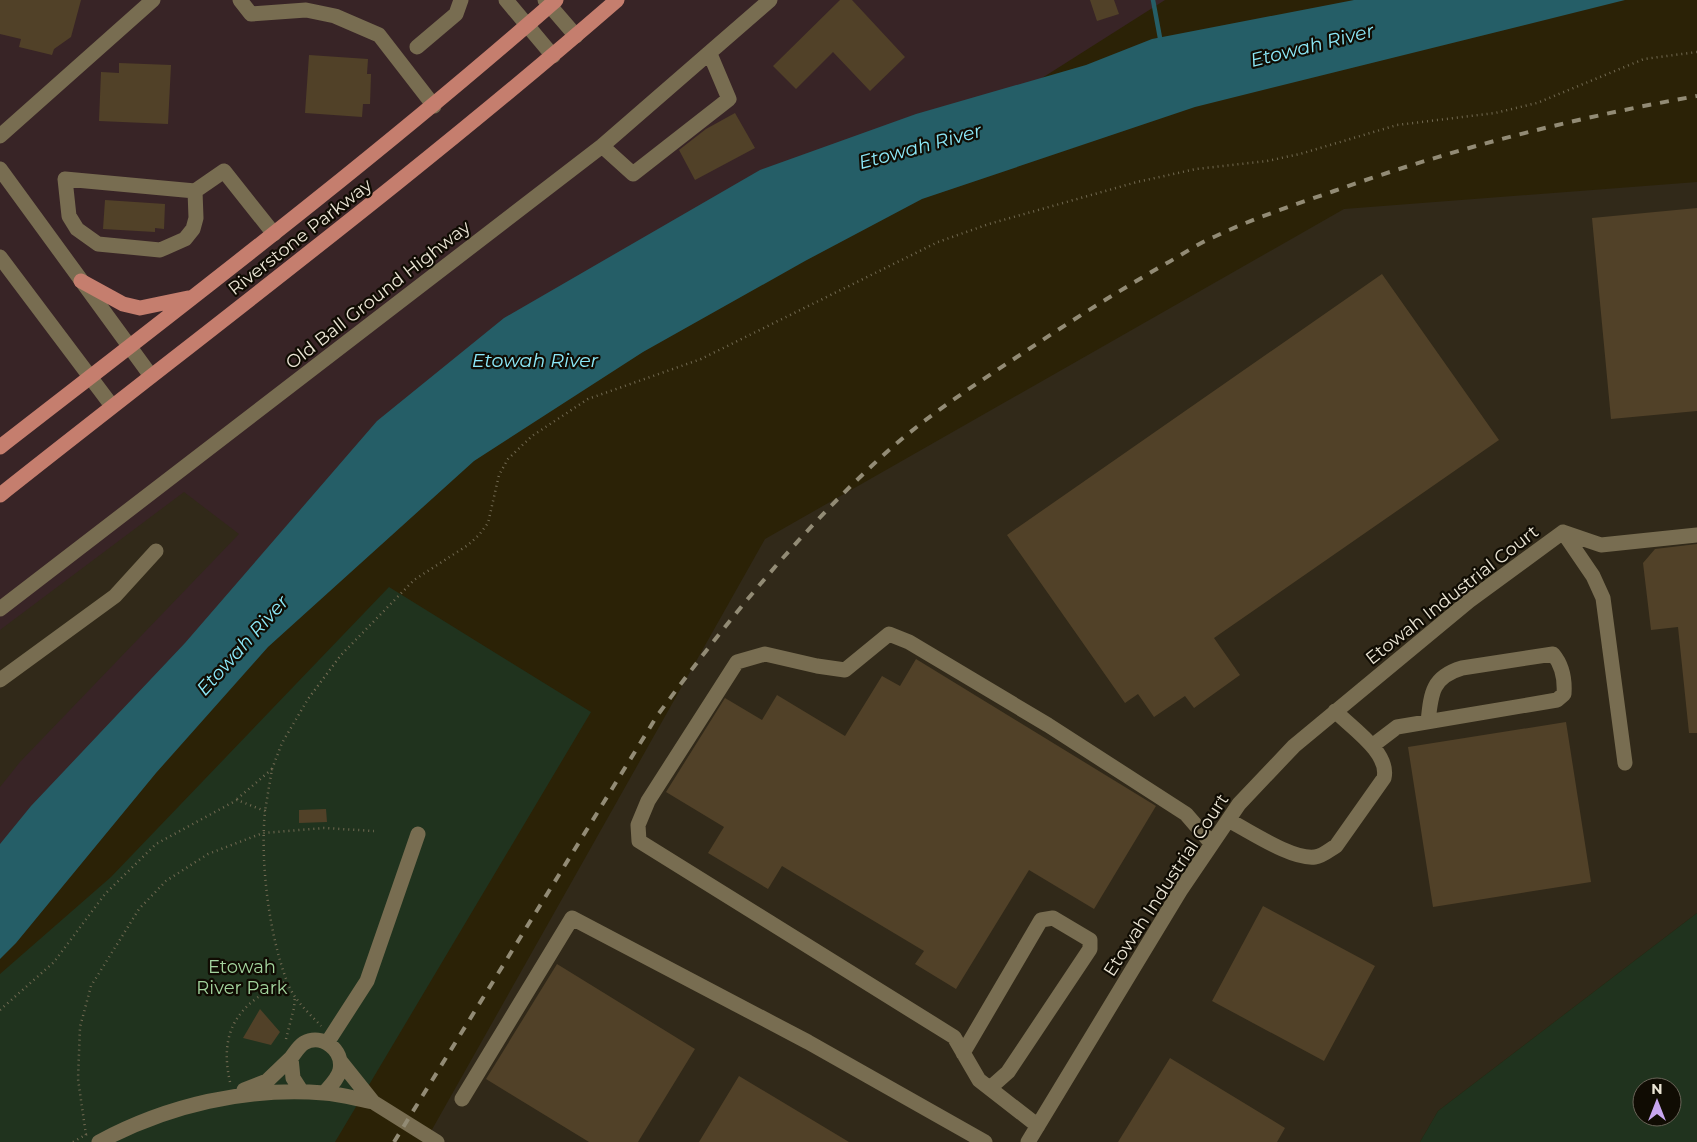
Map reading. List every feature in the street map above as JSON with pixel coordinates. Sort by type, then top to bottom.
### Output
[{"type":"main road","name":"Riverstone Parkway","points":[[0,494],[356,218],[553,56],[617,0]]},
{"type":"main road","name":"Riverstone Parkway","points":[[0,447],[194,297],[434,106],[551,2]]},
{"type":"main road","points":[[81,281],[123,304],[140,308],[194,297]]},
{"type":"street","points":[[0,136],[154,0]]},
{"type":"street","points":[[240,0],[251,14],[306,10],[335,16],[380,35],[434,106]]},
{"type":"street","points":[[417,47],[456,14],[461,0]]},
{"type":"street","points":[[506,0],[553,56]]},
{"type":"street","name":"Old Ball Ground Highway","points":[[0,609],[602,146],[770,0]]},
{"type":"street","points":[[551,2],[576,36]]},
{"type":"street","points":[[602,146],[633,174],[729,99],[710,54]]},
{"type":"street","points":[[0,169],[151,376]]},
{"type":"street","points":[[195,191],[196,218],[193,229],[185,239],[160,250],[98,244],[77,229],[69,216],[65,179],[195,191],[224,171],[274,234]]},
{"type":"street","points":[[0,257],[112,406]]},
{"type":"street","points":[[1563,532],[1601,545],[1697,535]]},
{"type":"street","points":[[1563,532],[1593,576],[1603,598],[1625,763]]},
{"type":"street","name":"Etowah Industrial Court","points":[[1028,1142],[1180,891],[1239,804],[1294,746],[1468,601],[1563,532]]},
{"type":"street","points":[[0,680],[115,596],[156,550]]},
{"type":"street","points":[[1038,1126],[979,1080],[954,1037],[639,841],[638,825],[648,801],[737,662],[765,654],[817,666],[845,670],[889,634],[909,642],[1048,725],[1186,814],[1212,844]]},
{"type":"street","points":[[1372,746],[1398,727],[1428,722],[1557,700],[1564,694],[1565,682],[1560,662],[1554,654],[1462,668],[1449,672],[1434,688],[1428,722]]},
{"type":"street","points":[[1228,820],[1295,854],[1315,857],[1325,854],[1336,846],[1384,778],[1383,760],[1372,746],[1336,711]]},
{"type":"street","points":[[330,1038],[367,981],[418,834]]},
{"type":"street","points":[[462,1099],[572,918],[808,1042],[985,1142]]},
{"type":"street","points":[[963,1052],[1041,920],[1053,918],[1090,940],[1090,948],[1008,1072],[990,1088]]},
{"type":"street","points":[[92,1137],[155,1117],[228,1087],[267,1081],[304,1044],[313,1040],[330,1038]]},
{"type":"street","points":[[330,1038],[341,1062],[373,1102],[438,1142]]},
{"type":"street","points":[[291,1058],[293,1078],[302,1092]]},
{"type":"street","points":[[324,1093],[336,1080],[341,1062]]},
{"type":"street","points":[[228,1087],[324,1093],[373,1102]]},
{"type":"path","points":[[330,1038],[295,996],[287,981],[276,944],[265,876],[263,833],[272,769],[282,743],[308,699],[341,655],[414,580],[468,545],[479,535],[488,523],[499,475],[508,458],[532,436],[588,399],[701,359],[938,242],[988,224],[1137,182],[1188,170],[1267,161],[1300,154],[1397,125],[1495,113],[1537,103],[1644,59],[1697,52]]},
{"type":"path","points":[[0,1010],[54,962],[105,894],[156,844],[237,800],[272,769]]},
{"type":"path","points":[[237,800],[265,811]]},
{"type":"path","points":[[73,1142],[92,1137],[78,1079],[80,1027],[91,986],[112,949],[139,909],[166,881],[208,854],[263,833],[324,828],[374,831]]},
{"type":"path","points":[[228,1087],[226,1057],[232,1027],[238,1014],[265,991],[287,981]]},
{"type":"path","points":[[284,1041],[291,1023],[295,996]]},
{"type":"path","points":[[228,1087],[238,1080]]},
{"type":"shaded area","points":[[0,0],[1165,0],[875,184],[707,249],[0,882]]},
{"type":"shaded area","points":[[1697,182],[1697,913],[1438,1111],[1420,1142],[425,1142],[765,539],[1344,209]]},
{"type":"shaded area","points":[[184,492],[239,534],[20,762],[0,787],[0,630]]},
{"type":"green space","name":"Etowah River Park","points":[[389,587],[591,712],[335,1142],[0,1142],[0,974],[111,877]]},
{"type":"green space","points":[[1697,913],[1697,1142],[1420,1142],[1438,1111]]},
{"type":"water","name":"Etowah River","points":[[1354,0],[1625,0],[1195,107],[922,199],[805,261],[643,352],[474,461],[268,647],[156,773],[16,943],[0,959],[0,844],[31,806],[185,643],[377,421],[504,318],[760,170],[916,114],[1086,65],[1152,39]]},
{"type":"building","points":[[0,0],[81,0],[71,37],[54,49],[52,55],[19,47],[21,39],[0,34]]},
{"type":"building","points":[[840,0],[852,0],[905,57],[870,91],[833,52],[796,89],[773,66]]},
{"type":"building","points":[[1090,0],[1114,0],[1119,14],[1097,21]]},
{"type":"building","points":[[309,55],[368,59],[367,74],[371,74],[370,104],[363,104],[362,117],[305,113]]},
{"type":"building","points":[[119,63],[171,65],[168,124],[99,121],[101,72],[119,73]]},
{"type":"building","points":[[735,113],[755,148],[695,180],[679,150],[706,129]]},
{"type":"building","points":[[105,200],[165,204],[164,229],[155,228],[155,232],[103,229]]},
{"type":"building","points":[[1697,208],[1697,411],[1611,419],[1592,218]]},
{"type":"building","points":[[1382,274],[1499,440],[1214,638],[1240,675],[1194,708],[1185,696],[1154,717],[1138,694],[1125,703],[1007,535]]},
{"type":"building","points":[[1697,544],[1697,733],[1689,733],[1678,627],[1651,630],[1643,563],[1655,549]]},
{"type":"building","points":[[916,659],[1156,806],[1094,909],[1029,870],[956,989],[915,964],[924,951],[782,866],[768,889],[708,853],[724,827],[666,792],[725,698],[762,720],[777,695],[845,736],[882,676],[900,686]]},
{"type":"building","points":[[1566,722],[1591,882],[1433,907],[1408,747]]},
{"type":"building","points":[[326,809],[327,822],[299,823],[299,810]]},
{"type":"building","points":[[1263,906],[1375,966],[1324,1061],[1212,1001]]},
{"type":"building","points":[[557,964],[695,1049],[638,1142],[589,1142],[486,1079]]},
{"type":"building","points":[[260,1009],[280,1032],[271,1045],[243,1038]]},
{"type":"building","points":[[1170,1058],[1285,1128],[1277,1142],[1118,1142]]},
{"type":"building","points":[[739,1076],[849,1142],[699,1142]]},
{"type":"waterway","points":[[1153,0],[1160,38]]},
{"type":"railway","points":[[394,1142],[657,716],[734,616],[789,551],[847,489],[914,429],[970,388],[1080,316],[1191,249],[1230,229],[1378,176],[1468,148],[1605,114],[1697,96]]}]
